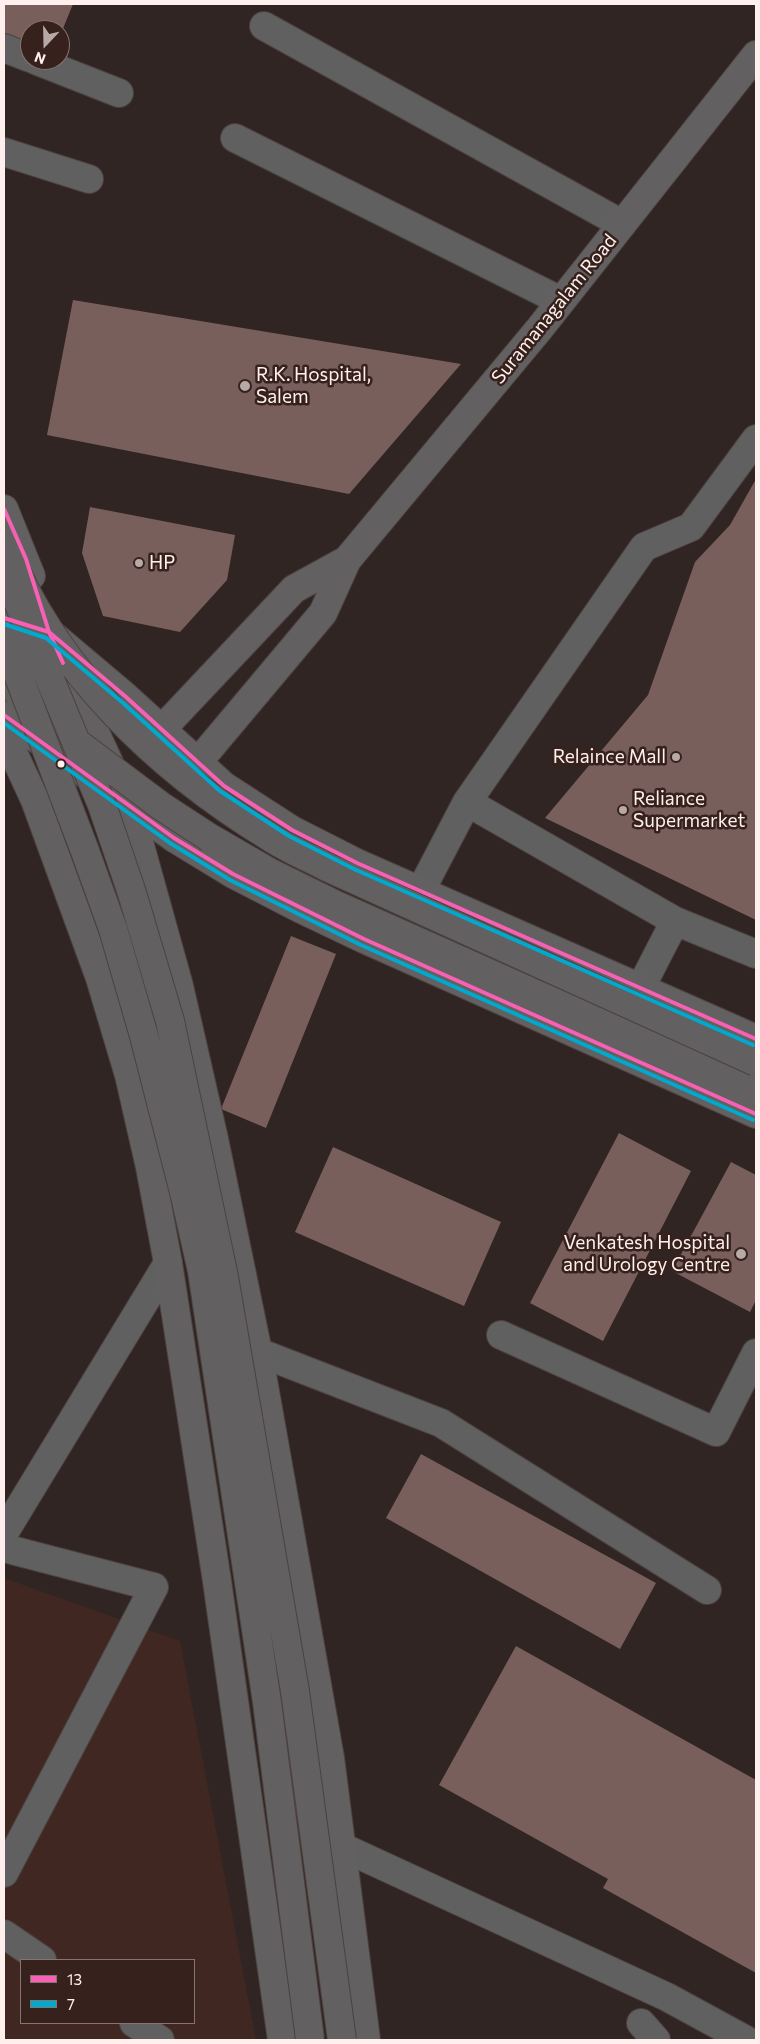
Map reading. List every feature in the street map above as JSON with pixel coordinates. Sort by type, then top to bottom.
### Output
[{"type":"main road","name":"Suramanagalam Road","points":[[347,560],[561,301],[756,54]]},
{"type":"main road","points":[[4,509],[26,560],[49,632],[129,806],[181,996],[214,1139],[258,1352],[330,1758],[366,2040]]},
{"type":"main road","points":[[4,544],[11,562],[37,610],[66,656],[91,688],[131,730],[175,770],[224,807],[271,838],[327,867],[756,1062]]},
{"type":"main road","points":[[162,729],[294,589],[347,560]]},
{"type":"main road","points":[[198,762],[323,614],[347,560]]},
{"type":"main road","points":[[4,568],[102,805],[132,893],[170,1022],[224,1277],[290,1661],[342,2040]]},
{"type":"main road","points":[[4,618],[49,632],[162,729],[224,786],[292,830],[357,863],[756,1039]]},
{"type":"main road","points":[[4,638],[85,851],[112,929],[144,1036],[202,1271],[267,1702],[310,2040]]},
{"type":"main road","points":[[4,679],[52,724]]},
{"type":"main road","points":[[4,691],[52,724],[161,806],[268,872],[336,905],[756,1092]]},
{"type":"main road","points":[[4,715],[174,838],[233,874],[299,908],[756,1114]]},
{"type":"main road","points":[[4,733],[35,800],[100,978],[130,1075],[150,1167],[168,1263],[218,1581],[282,2040]]},
{"type":"street","points":[[264,26],[622,224]]},
{"type":"street","points":[[4,48],[20,54]]},
{"type":"street","points":[[61,70],[119,92]]},
{"type":"street","points":[[235,138],[561,301]]},
{"type":"street","points":[[4,152],[89,179]]},
{"type":"street","points":[[421,890],[467,802],[644,547],[691,527],[756,439]]},
{"type":"street","points":[[467,802],[675,921],[756,954]]},
{"type":"street","points":[[640,989],[675,921]]},
{"type":"street","points":[[4,1534],[168,1263]]},
{"type":"street","points":[[501,1335],[716,1432],[756,1353]]},
{"type":"street","points":[[258,1352],[441,1423],[707,1590]]},
{"type":"street","points":[[4,1548],[154,1587],[4,1873]]},
{"type":"street","points":[[342,1847],[667,1997],[746,2040]]},
{"type":"street","points":[[4,1934],[41,1959]]},
{"type":"street","points":[[136,2024],[160,2040]]},
{"type":"shaded area","points":[[4,1578],[180,1641],[256,2040],[4,2040]]},
{"type":"building","points":[[4,4],[73,4],[66,20],[20,20],[20,42],[4,36]]},
{"type":"building","points":[[73,300],[461,364],[349,494],[47,435]]},
{"type":"building","name":"Relaince Mall","points":[[756,479],[756,920],[545,818],[648,695],[695,562],[730,525]]},
{"type":"building","points":[[90,507],[235,535],[227,580],[180,632],[103,616],[82,553]]},
{"type":"building","points":[[291,936],[336,954],[266,1128],[221,1109]]},
{"type":"building","points":[[619,1133],[691,1171],[603,1341],[530,1303]]},
{"type":"building","points":[[333,1147],[501,1222],[464,1306],[295,1232]]},
{"type":"building","points":[[731,1162],[756,1175],[756,1300],[750,1312],[672,1271]]},
{"type":"building","points":[[421,1454],[656,1583],[620,1649],[386,1518]]},
{"type":"building","points":[[516,1646],[756,1780],[756,1973],[603,1888],[608,1879],[439,1785]]},
{"type":"transit line","name":"13","points":[[4,509],[26,559],[49,632],[63,663]]},
{"type":"transit line","name":"13","points":[[4,618],[49,632],[126,697],[224,786],[292,830],[357,863],[756,1039]]},
{"type":"transit line","name":"7","points":[[4,624],[46,638],[122,702],[220,791],[289,836],[354,869],[753,1045]]},
{"type":"transit line","name":"13","points":[[4,715],[174,838],[233,874],[364,939],[756,1114]]},
{"type":"transit line","name":"7","points":[[4,723],[170,843],[230,880],[361,945],[753,1120]]},
{"type":"place","name":"R.K. Hospital, Salem","points":[[245,386]]},
{"type":"place","name":"HP","points":[[139,563]]},
{"type":"place","name":"Relaince Mall","points":[[676,757]]},
{"type":"place","name":"Reliance Supermarket","points":[[623,810]]},
{"type":"place","name":"Venkatesh Hospital and Urology Centre","points":[[741,1254]]}]
